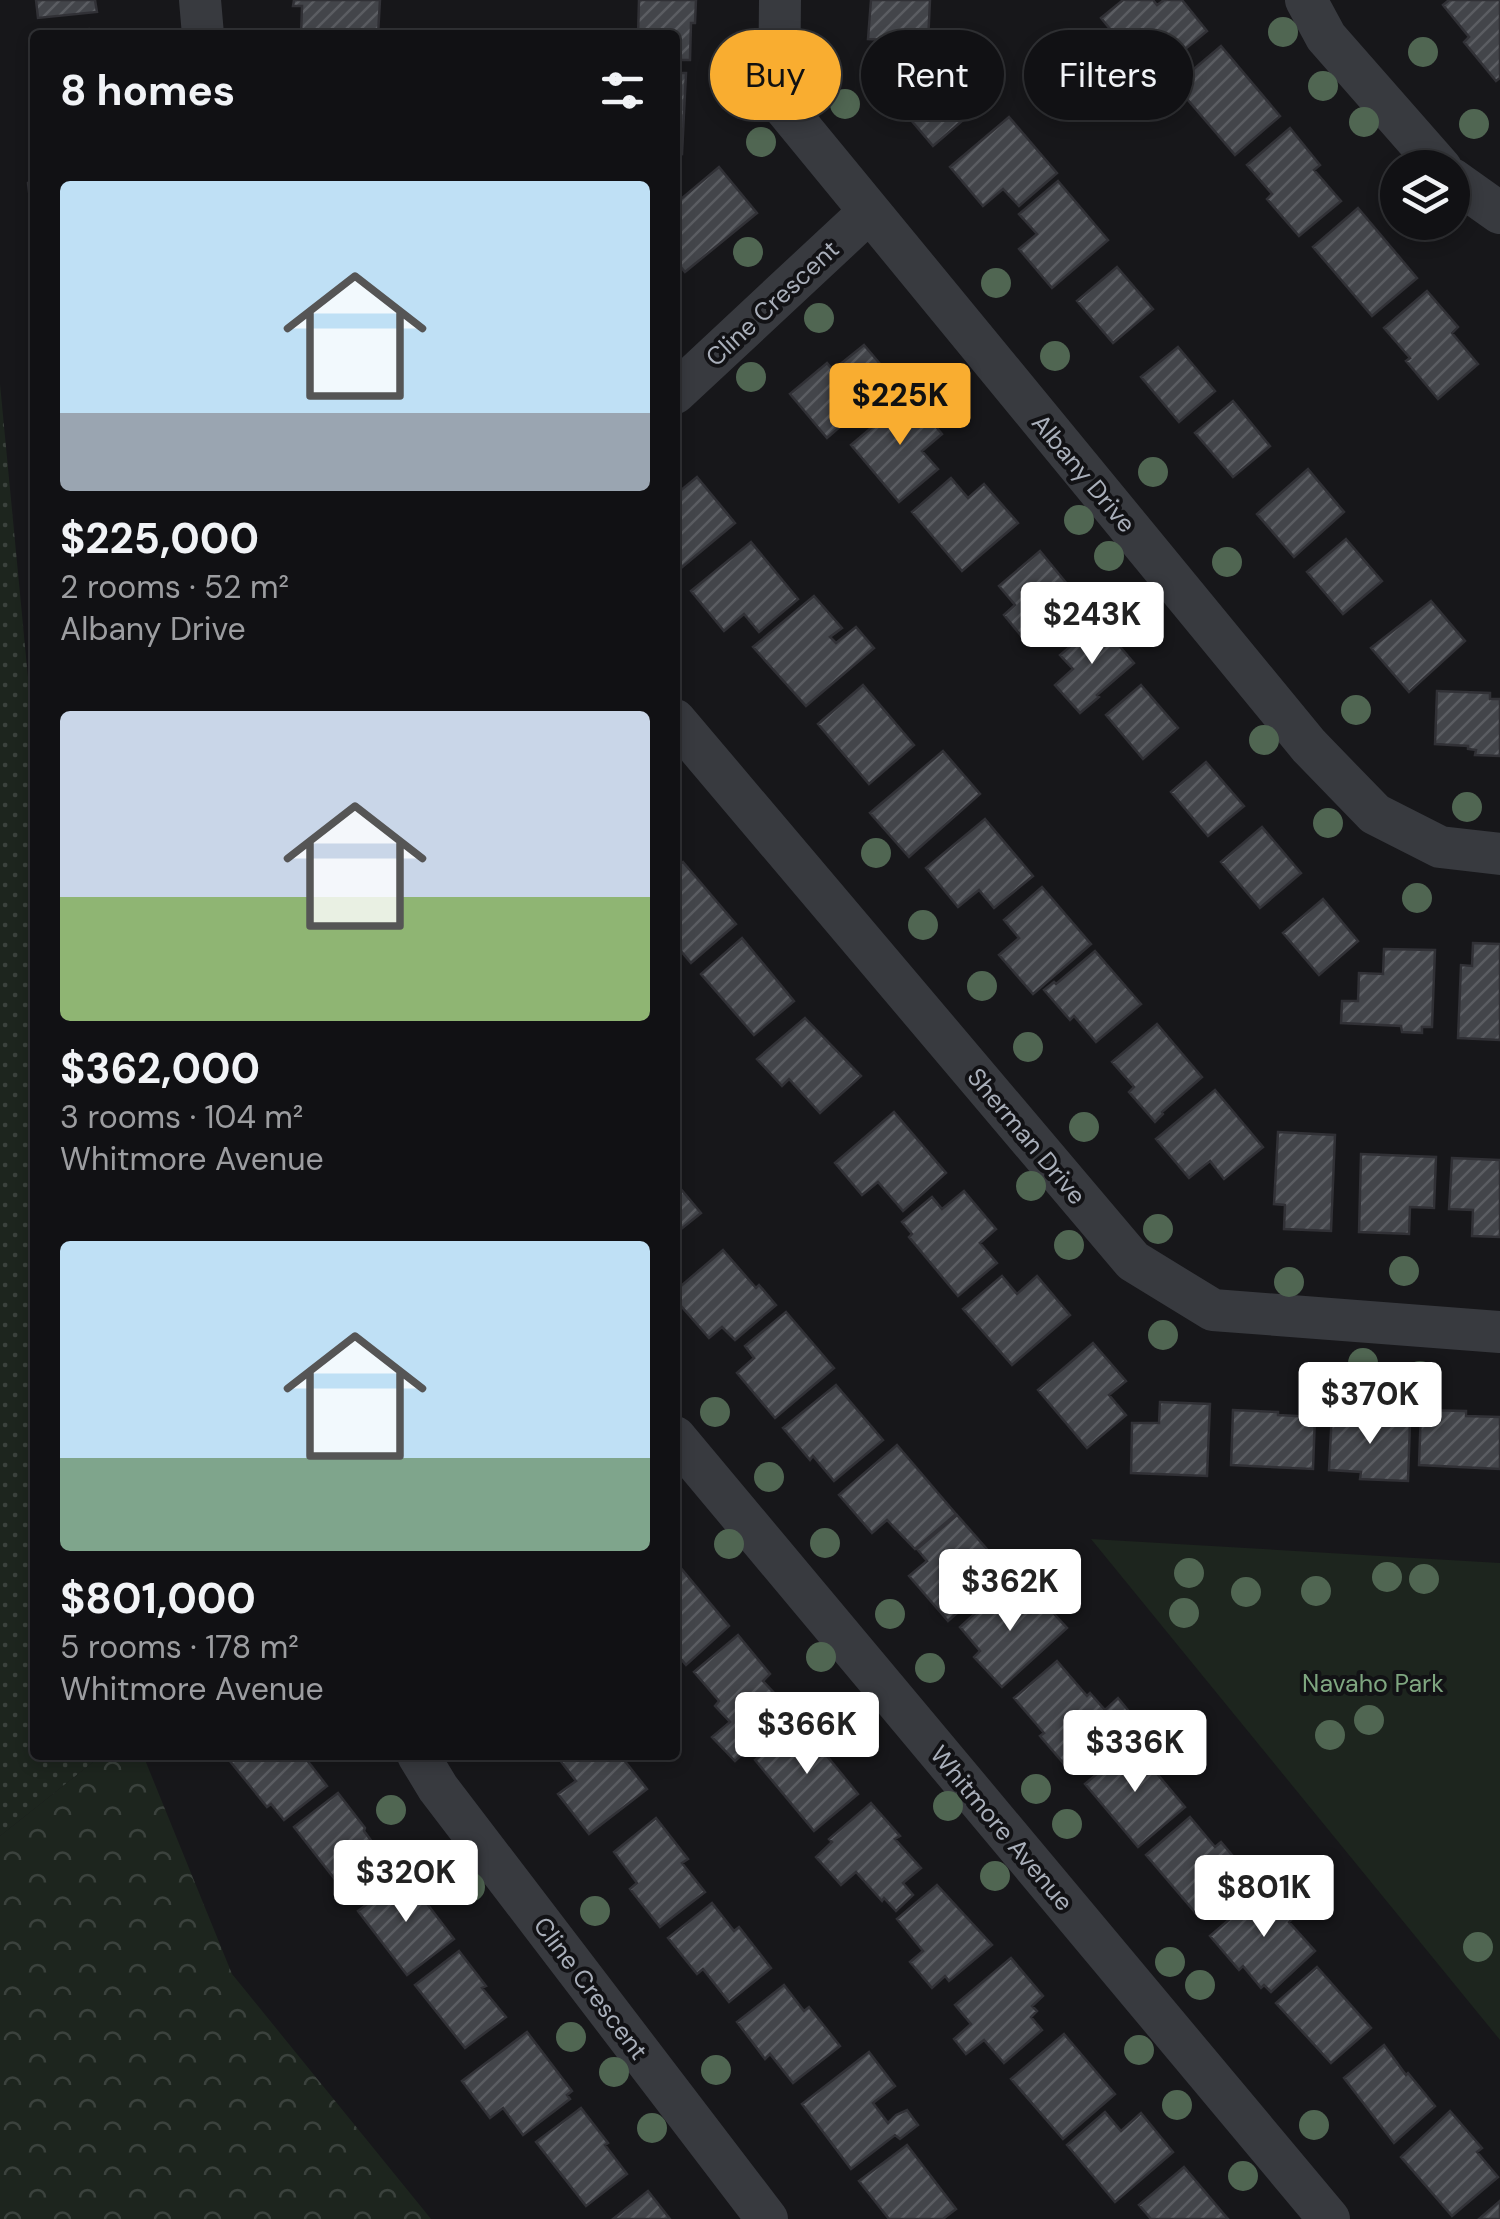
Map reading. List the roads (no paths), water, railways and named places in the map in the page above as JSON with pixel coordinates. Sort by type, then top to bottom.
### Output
[{"type":"street","points":[[200,0],[203,30]]},
{"type":"street","name":"Albany Drive","points":[[780,0],[779,100],[1310,746],[1374,814],[1440,847],[1500,854]]},
{"type":"street","points":[[1306,0],[1326,37],[1425,150]]},
{"type":"street","points":[[1470,192],[1500,214]]},
{"type":"street","name":"Cline Crescent","points":[[680,389],[869,212]]},
{"type":"street","name":"Sherman Drive","points":[[680,726],[1133,1260],[1213,1310],[1500,1332]]},
{"type":"street","name":"Whitmore Avenue","points":[[680,1444],[1329,2219]]},
{"type":"street","name":"Cline Crescent","points":[[421,1760],[438,1788],[767,2219]]},
{"type":"park label","name":"Navaho Park","points":[[1373,1683]]}]
